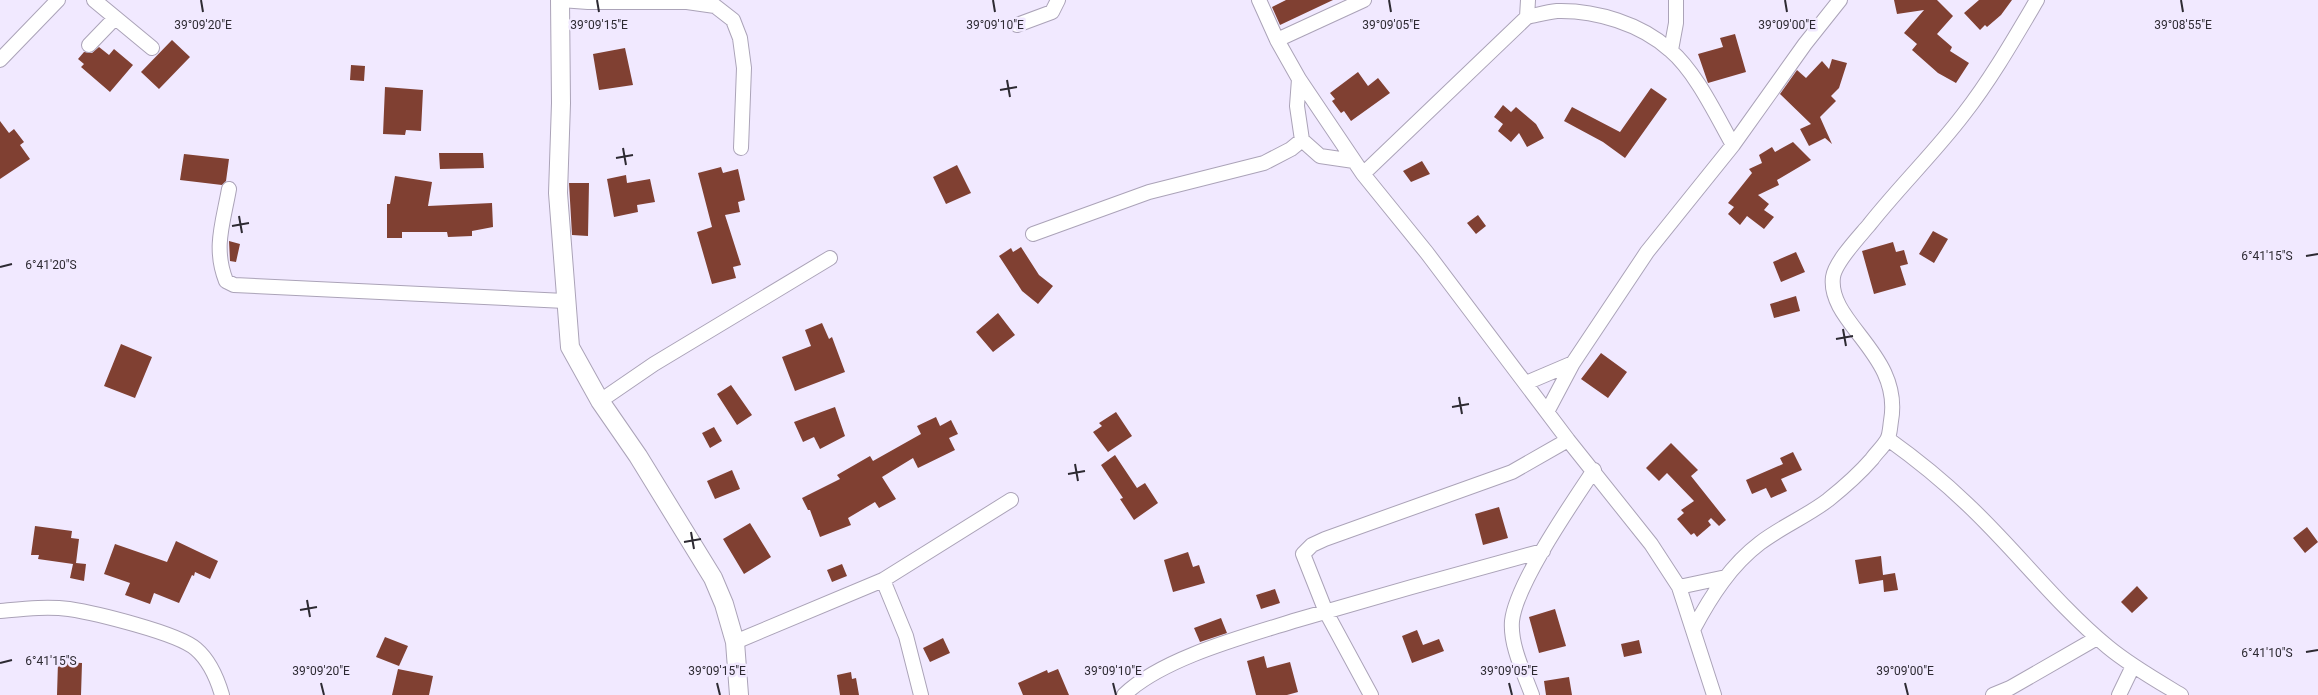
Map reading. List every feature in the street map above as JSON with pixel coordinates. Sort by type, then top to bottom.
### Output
[{"type":"street","points":[[0,60],[58,0]]},
{"type":"street","points":[[94,0],[152,48]]},
{"type":"street","points":[[739,695],[735,642],[724,604],[713,578],[638,456],[600,401],[570,347],[558,193],[561,104],[560,0],[588,2],[687,2],[715,6],[732,20],[740,38],[744,68],[741,148]]},
{"type":"street","points":[[1017,25],[1052,12],[1058,0]]},
{"type":"street","points":[[1259,0],[1277,40],[1299,79],[1363,174],[1427,252],[1568,440],[1594,470],[1651,544],[1679,587],[1694,628],[1714,695]]},
{"type":"street","points":[[1277,40],[1364,0]]},
{"type":"street","points":[[1527,17],[1528,0]]},
{"type":"street","points":[[1671,50],[1676,24],[1676,0]]},
{"type":"street","points":[[1547,412],[1573,363],[1647,252],[1732,145],[1805,44],[1840,0]]},
{"type":"street","points":[[1694,628],[1709,601],[1726,577],[1759,544],[1827,501],[1864,468],[1888,439],[1892,413],[1892,397],[1888,378],[1874,353],[1838,305],[1832,289],[1833,275],[1844,257],[1884,206],[1963,115],[2001,60],[2037,0]]},
{"type":"street","points":[[1363,174],[1527,17],[1556,11],[1581,13],[1613,20],[1648,34],[1671,50],[1689,72],[1732,145]]},
{"type":"street","points":[[89,45],[115,18]]},
{"type":"street","points":[[1299,79],[1297,106],[1302,140],[1320,156],[1354,161]]},
{"type":"street","points":[[1033,234],[1149,192],[1264,163],[1291,149],[1302,140]]},
{"type":"street","points":[[229,189],[218,237],[220,266],[226,281],[234,285],[565,301]]},
{"type":"street","points":[[600,401],[654,364],[830,258]]},
{"type":"street","points":[[1526,383],[1573,363]]},
{"type":"street","points":[[1888,439],[1930,470],[1968,504],[2065,608],[2097,638],[2132,666],[2181,695]]},
{"type":"street","points":[[1371,695],[1326,612],[1303,554],[1312,544],[1512,472],[1568,440]]},
{"type":"street","points":[[1532,695],[1514,640],[1512,622],[1516,606],[1543,551],[1594,470]]},
{"type":"street","points":[[735,642],[883,580],[1011,500]]},
{"type":"street","points":[[1124,695],[1140,682],[1172,664],[1242,637],[1543,551]]},
{"type":"street","points":[[1679,587],[1726,577]]},
{"type":"street","points":[[883,580],[906,636],[921,695]]},
{"type":"street","points":[[0,611],[31,608],[68,609],[139,625],[172,637],[195,647],[207,661],[217,679],[222,695]]},
{"type":"street","points":[[1993,695],[2010,688],[2097,638]]},
{"type":"street","points":[[2118,695],[2132,666]]},
{"type":"building","points":[[1286,0],[1333,0],[1280,25],[1272,7]]},
{"type":"building","points":[[1894,0],[1937,0],[1953,16],[1937,34],[1952,47],[1950,51],[1969,63],[1956,83],[1938,73],[1912,50],[1917,44],[1904,33],[1924,10],[1897,14]]},
{"type":"building","points":[[1979,0],[2012,0],[2001,15],[1987,27],[1985,25],[1980,30],[1964,13]]},
{"type":"building","points":[[1735,34],[1746,72],[1708,83],[1698,54],[1723,47],[1720,38]]},
{"type":"building","points":[[172,40],[190,57],[159,89],[141,72]]},
{"type":"building","points":[[99,47],[109,55],[114,49],[133,65],[110,92],[81,67],[84,64],[78,59],[84,52],[92,53]]},
{"type":"building","points":[[625,48],[633,85],[599,90],[593,54]]},
{"type":"building","points":[[1832,59],[1847,63],[1839,88],[1831,96],[1836,101],[1820,117],[1832,144],[1825,138],[1809,146],[1800,129],[1811,124],[1780,94],[1797,70],[1806,78],[1822,61],[1829,69]]},
{"type":"building","points":[[351,65],[365,66],[364,81],[350,80]]},
{"type":"building","points":[[1358,72],[1368,86],[1378,78],[1390,93],[1351,121],[1344,111],[1341,113],[1332,101],[1335,99],[1330,93]]},
{"type":"building","points":[[385,87],[423,90],[421,131],[406,130],[405,135],[383,134]]},
{"type":"building","points":[[1651,88],[1667,99],[1625,158],[1603,142],[1564,121],[1572,107],[1620,132]]},
{"type":"building","points":[[1503,105],[1511,112],[1516,107],[1536,124],[1544,138],[1527,147],[1519,133],[1511,142],[1498,131],[1503,124],[1494,117]]},
{"type":"building","points":[[0,121],[9,133],[14,129],[24,142],[20,145],[30,159],[0,179]]},
{"type":"building","points":[[1793,142],[1811,160],[1777,180],[1779,185],[1758,195],[1769,204],[1764,210],[1774,217],[1764,229],[1747,216],[1740,225],[1728,214],[1734,207],[1728,203],[1752,173],[1749,169],[1762,163],[1759,155],[1772,147],[1775,152]]},
{"type":"building","points":[[439,153],[483,153],[484,168],[440,169]]},
{"type":"building","points":[[184,154],[229,159],[226,181],[222,185],[180,180]]},
{"type":"building","points":[[1422,161],[1430,174],[1411,182],[1403,171]]},
{"type":"building","points":[[957,165],[971,193],[946,204],[933,177]]},
{"type":"building","points":[[721,167],[723,173],[738,169],[745,200],[738,202],[740,212],[725,215],[741,265],[733,267],[736,278],[712,284],[697,232],[712,227],[698,173]]},
{"type":"building","points":[[626,175],[627,183],[650,179],[655,202],[637,205],[638,212],[614,217],[607,179]]},
{"type":"building","points":[[395,176],[432,182],[428,206],[492,203],[493,227],[472,231],[472,236],[448,237],[447,232],[402,232],[402,238],[387,238],[387,204],[390,204]]},
{"type":"building","points":[[569,183],[589,183],[588,236],[572,235]]},
{"type":"building","points":[[1478,215],[1486,226],[1476,234],[1467,223]]},
{"type":"building","points":[[1933,231],[1948,239],[1934,263],[1919,254]]},
{"type":"building","points":[[229,241],[240,244],[236,262],[230,261]]},
{"type":"building","points":[[1893,242],[1896,252],[1904,250],[1908,264],[1900,266],[1906,285],[1874,294],[1862,251]]},
{"type":"building","points":[[1021,247],[1039,275],[1053,286],[1038,304],[1022,291],[999,256],[1011,248],[1013,252]]},
{"type":"building","points":[[1796,252],[1805,272],[1781,282],[1773,262]]},
{"type":"building","points":[[1796,296],[1800,311],[1774,318],[1770,304]]},
{"type":"building","points":[[998,313],[1015,335],[993,352],[976,332]]},
{"type":"building","points":[[822,323],[829,339],[832,337],[845,372],[795,391],[782,357],[811,346],[805,330]]},
{"type":"building","points":[[121,344],[152,357],[135,398],[104,386]]},
{"type":"building","points":[[1601,353],[1627,372],[1608,398],[1581,379]]},
{"type":"building","points":[[731,385],[752,415],[737,425],[717,394]]},
{"type":"building","points":[[835,407],[845,436],[820,449],[814,437],[803,442],[794,422]]},
{"type":"building","points":[[1116,412],[1132,436],[1108,452],[1093,432],[1102,426],[1099,423]]},
{"type":"building","points":[[936,417],[940,426],[951,420],[958,434],[949,438],[955,450],[918,468],[913,458],[882,477],[896,499],[879,508],[875,502],[848,518],[851,525],[820,537],[810,510],[808,510],[802,498],[840,479],[837,475],[870,456],[873,461],[921,434],[917,426]]},
{"type":"building","points":[[714,427],[722,441],[710,448],[702,433]]},
{"type":"building","points":[[1671,443],[1698,470],[1691,476],[1726,520],[1719,526],[1711,518],[1708,521],[1711,525],[1697,537],[1694,533],[1691,535],[1677,519],[1684,513],[1681,510],[1694,501],[1667,473],[1659,481],[1646,468]]},
{"type":"building","points":[[1793,452],[1802,470],[1781,479],[1787,491],[1771,498],[1766,488],[1752,494],[1746,480],[1783,464],[1780,458]]},
{"type":"building","points":[[1115,455],[1137,488],[1145,483],[1158,503],[1134,520],[1120,499],[1123,498],[1101,465]]},
{"type":"building","points":[[732,470],[740,489],[715,499],[707,481]]},
{"type":"building","points":[[1499,507],[1508,538],[1483,545],[1475,514]]},
{"type":"building","points":[[750,523],[771,557],[744,574],[723,539]]},
{"type":"building","points":[[35,526],[72,531],[71,538],[79,539],[76,563],[86,564],[84,581],[70,578],[73,564],[38,559],[39,555],[31,555]]},
{"type":"building","points":[[2307,527],[2318,542],[2305,553],[2293,538]]},
{"type":"building","points":[[176,541],[218,561],[210,579],[195,572],[194,576],[192,575],[179,603],[154,593],[150,604],[125,595],[130,583],[104,574],[115,544],[167,562]]},
{"type":"building","points":[[1188,552],[1193,567],[1199,565],[1205,583],[1173,592],[1164,560]]},
{"type":"building","points":[[1881,556],[1883,575],[1895,573],[1898,590],[1884,592],[1883,580],[1859,584],[1855,560]]},
{"type":"building","points":[[842,564],[847,576],[832,582],[827,570]]},
{"type":"building","points":[[2137,586],[2148,598],[2132,613],[2121,602]]},
{"type":"building","points":[[1275,589],[1280,603],[1261,609],[1256,595]]},
{"type":"building","points":[[1555,609],[1566,646],[1539,653],[1529,617]]},
{"type":"building","points":[[1221,618],[1227,633],[1200,642],[1194,628]]},
{"type":"building","points":[[1417,630],[1423,645],[1439,639],[1444,651],[1412,663],[1402,636]]},
{"type":"building","points":[[385,637],[408,646],[399,666],[376,657]]},
{"type":"building","points":[[943,638],[950,653],[930,662],[923,648]]},
{"type":"building","points":[[1639,640],[1642,653],[1624,657],[1621,644]]},
{"type":"building","points":[[1264,656],[1267,668],[1290,662],[1298,692],[1287,695],[1256,695],[1247,661]]},
{"type":"building","points":[[58,662],[82,663],[81,695],[57,695]]},
{"type":"building","points":[[398,669],[433,676],[429,695],[392,695]]},
{"type":"building","points":[[1058,669],[1069,695],[1023,695],[1018,683],[1047,670],[1048,673]]},
{"type":"building","points":[[851,672],[852,679],[856,678],[859,695],[840,695],[837,675]]},
{"type":"building","points":[[1569,677],[1572,695],[1546,695],[1544,681]]}]
